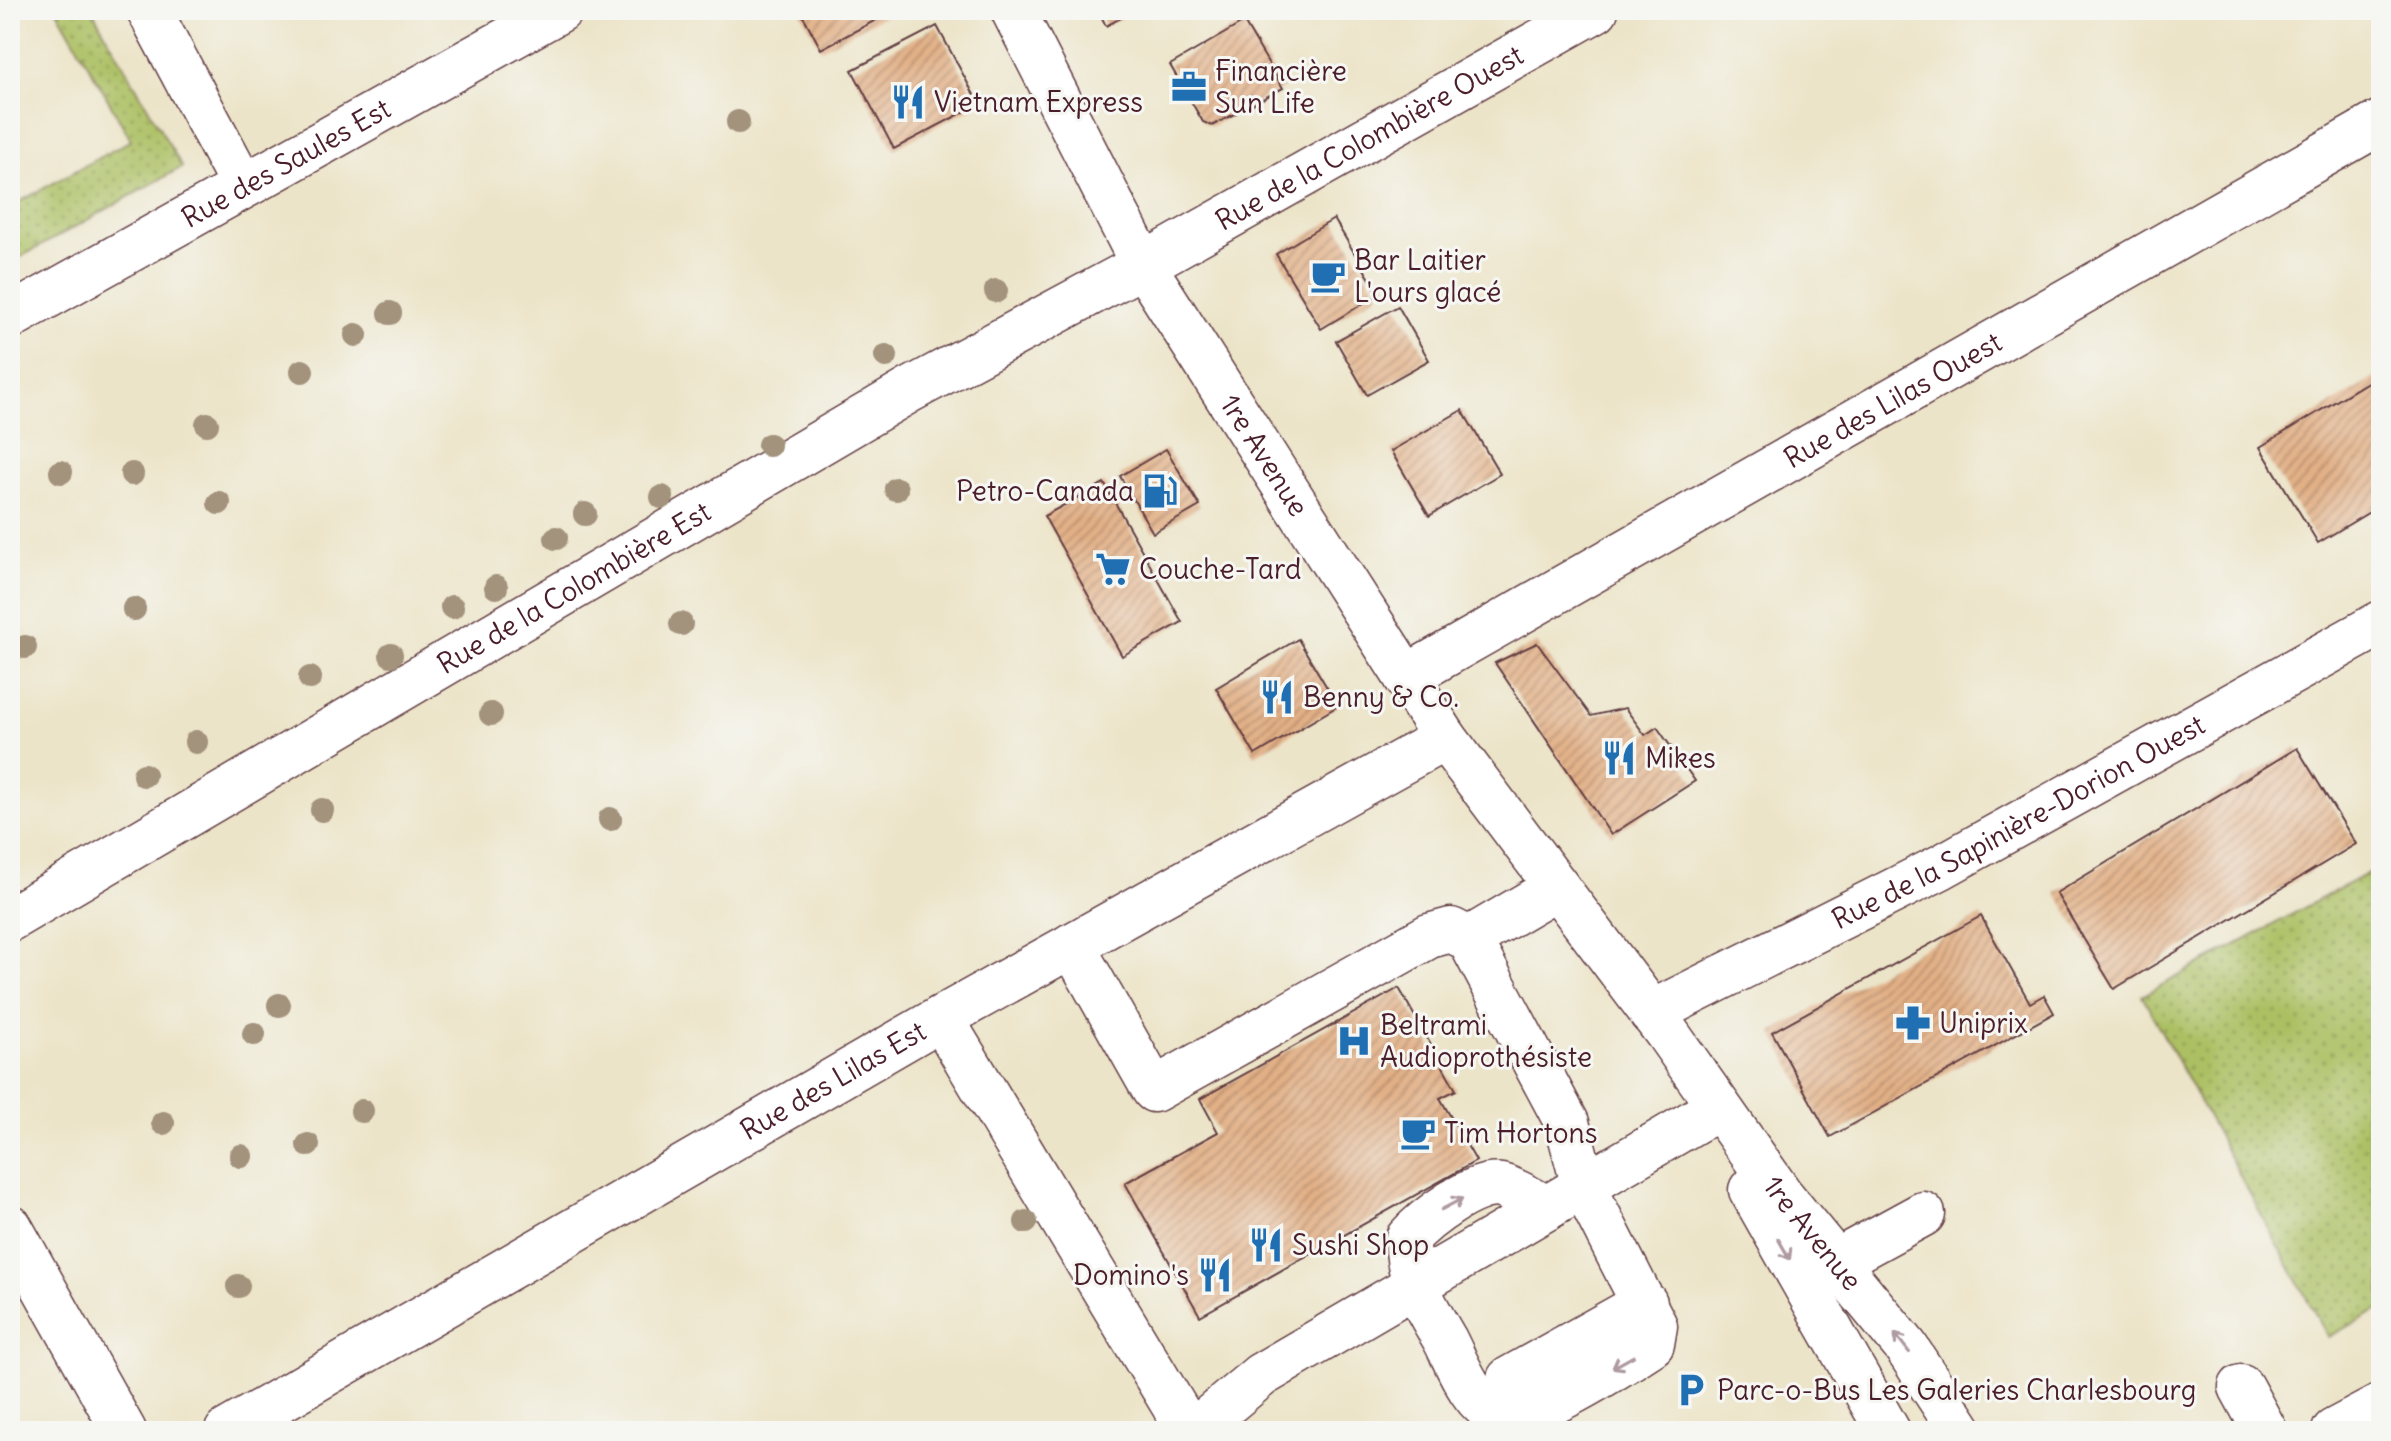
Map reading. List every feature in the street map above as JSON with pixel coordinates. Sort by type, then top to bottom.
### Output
[{"type":"street","points":[[149,10],[243,186]]},
{"type":"street","name":"Rue des Saules Est","points":[[10,317],[560,10]]},
{"type":"street","name":"1re Avenue","points":[[1013,10],[1143,265],[1445,738],[1659,1023],[1781,1195],[1906,1347],[1961,1431]]},
{"type":"street","name":"Rue de la Colombière Ouest","points":[[1143,265],[1596,10]]},
{"type":"street","name":"Rue des Lilas Ouest","points":[[1406,677],[2381,122]]},
{"type":"street","name":"Rue de la Colombière Est","points":[[10,919],[910,390],[1143,265]]},
{"type":"street","name":"Rue de la Sapinière-Dorion Ouest","points":[[1659,1023],[2381,623]]},
{"type":"street","name":"Rue des Lilas Est","points":[[227,1431],[941,1018],[1445,738]]},
{"type":"street","points":[[1469,939],[1557,887]]},
{"type":"street","points":[[1072,945],[1154,1090],[1429,936],[1451,930],[1469,939],[1567,1123],[1566,1197],[1645,1303],[1655,1326],[1652,1344],[1537,1409],[1515,1416],[1497,1414],[1476,1396],[1414,1286]]},
{"type":"street","points":[[941,1018],[1191,1431],[1261,1375],[1709,1113]]},
{"type":"street","name":"1re Avenue","points":[[1659,1023],[1888,1431]]},
{"type":"street","points":[[1835,1262],[1923,1214]]},
{"type":"street","points":[[10,1227],[124,1431]]},
{"type":"street","points":[[1509,1379],[1645,1303]]},
{"type":"street","points":[[2241,1387],[2265,1431]]},
{"type":"street","points":[[2334,1431],[2381,1406]]},
{"type":"green space","points":[[57,10],[92,10],[182,167],[10,263],[10,207],[131,140]]},
{"type":"green space","points":[[2381,866],[2381,1309],[2328,1337],[2142,996]]},
{"type":"building","points":[[800,10],[895,10],[821,49]]},
{"type":"building","points":[[1098,10],[1136,10],[1106,26]]},
{"type":"building","points":[[1244,22],[1283,88],[1212,126],[1203,122],[1170,65]]},
{"type":"building","points":[[937,26],[979,104],[894,149],[852,70]]},
{"type":"building","points":[[1334,219],[1379,294],[1321,329],[1276,254]]},
{"type":"building","points":[[1398,306],[1429,360],[1367,395],[1336,341]]},
{"type":"building","points":[[2381,374],[2381,505],[2318,543],[2260,447]]},
{"type":"building","points":[[1462,410],[1500,474],[1429,516],[1391,451]]},
{"type":"building","name":"Petro-Canada","points":[[1166,449],[1200,506],[1153,533],[1120,476]]},
{"type":"building","name":"Couche-Tard","points":[[1104,483],[1182,622],[1122,656],[1044,516]]},
{"type":"building","name":"Benny & Co.","points":[[1298,639],[1338,706],[1255,755],[1216,688]]},
{"type":"building","name":"Mikes","points":[[1537,643],[1591,716],[1625,708],[1645,735],[1657,727],[1695,781],[1611,835],[1495,663]]},
{"type":"building","points":[[2297,748],[2356,844],[2114,989],[2056,893]]},
{"type":"building","name":"Uniprix","points":[[1981,916],[2030,1003],[2044,995],[2054,1013],[1830,1137],[1772,1032]]},
{"type":"building","points":[[1399,988],[1456,1090],[1440,1098],[1476,1161],[1200,1316],[1125,1183],[1218,1132],[1200,1099]]},
{"type":"place","name":"Financière Sun Life","points":[[1189,87]]},
{"type":"place","name":"Vietnam Express","points":[[908,102]]},
{"type":"place","name":"Bar Laitier L'ours glacé","points":[[1328,276]]},
{"type":"place","name":"Petro-Canada","points":[[1160,491]]},
{"type":"place","name":"Couche-Tard","points":[[1113,569]]},
{"type":"place","name":"Benny & Co.","points":[[1277,697]]},
{"type":"place","name":"Mikes","points":[[1619,758]]},
{"type":"place","name":"Uniprix","points":[[1913,1023]]},
{"type":"place","name":"Beltrami Audioprothésiste","points":[[1354,1041]]},
{"type":"place","name":"Tim Hortons","points":[[1418,1133]]},
{"type":"place","name":"Sushi Shop","points":[[1266,1245]]},
{"type":"place","name":"Domino's","points":[[1215,1275]]},
{"type":"place","name":"Parc-o-Bus Les Galeries Charlesbourg","points":[[1691,1390]]}]
